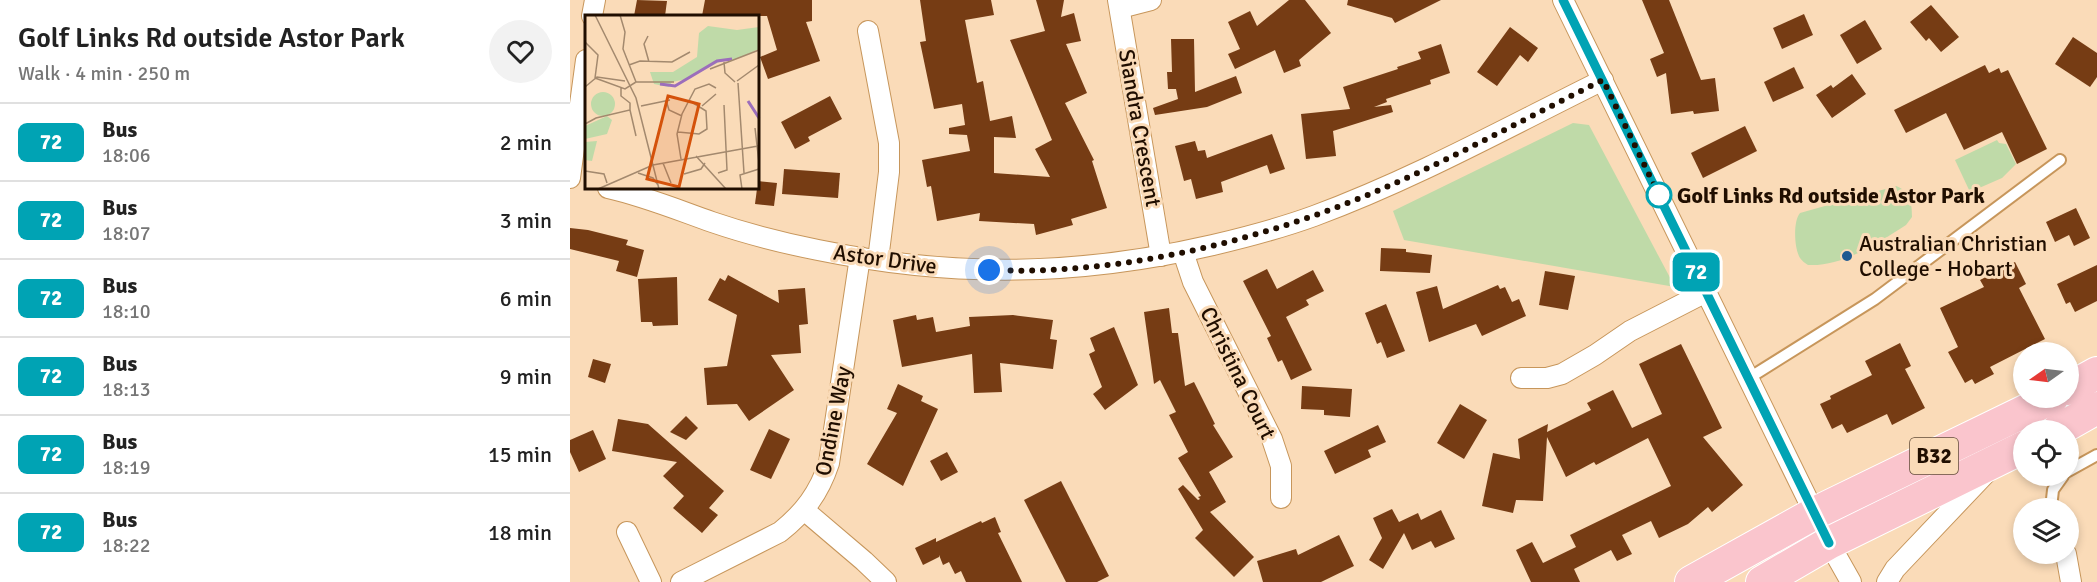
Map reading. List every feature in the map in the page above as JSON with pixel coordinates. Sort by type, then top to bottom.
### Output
[{"type":"main road","points":[[2079,383],[2097,373]]},
{"type":"main road","name":"B32","points":[[1690,582],[1815,513],[2031,408]]},
{"type":"main road","points":[[2076,420],[2097,408]]},
{"type":"main road","name":"B32","points":[[1762,582],[1829,543],[2012,452]]},
{"type":"street","points":[[592,15],[595,0]]},
{"type":"street","points":[[1119,4],[1151,0]]},
{"type":"street","points":[[1563,0],[1829,543],[1851,582]]},
{"type":"street","name":"Siandra Crescent","points":[[1119,4],[1161,256]]},
{"type":"street","name":"Ondine Way","points":[[681,582],[780,532],[815,497],[829,463],[869,258],[889,172],[889,143],[868,32]]},
{"type":"street","points":[[585,67],[570,179],[585,184]]},
{"type":"street","name":"Astor Drive","points":[[612,189],[659,202],[761,237],[820,250],[955,268],[1005,271],[1063,269],[1184,252],[1313,217],[1391,185],[1603,80]]},
{"type":"street","name":"Christina Court","points":[[1184,252],[1193,282],[1272,439],[1281,466],[1281,498]]},
{"type":"street","points":[[1521,378],[1547,378],[1562,374],[1630,331],[1706,291]]},
{"type":"street","points":[[1887,582],[1895,569],[2012,452]]},
{"type":"street","points":[[804,510],[886,582]]},
{"type":"street","points":[[627,532],[651,582]]},
{"type":"street","points":[[2068,564],[2071,582]]},
{"type":"lane","points":[[1749,378],[1875,299],[2060,160]]},
{"type":"lane","points":[[2079,465],[2097,455]]},
{"type":"green space","points":[[1573,123],[1589,125],[1675,287],[1404,240],[1393,211]]},
{"type":"green space","points":[[1997,140],[1999,143],[2006,144],[2016,164],[2002,178],[1970,192],[1955,160]]},
{"type":"green space","points":[[1896,186],[1907,194],[1911,202],[1912,217],[1906,225],[1847,258],[1821,265],[1808,265],[1801,259],[1796,248],[1795,235],[1796,222],[1800,213]]},
{"type":"building","points":[[637,0],[667,1],[665,15],[634,15]]},
{"type":"building","points":[[705,0],[812,0],[812,21],[806,22],[820,61],[768,79],[760,57],[777,50],[767,16],[702,15]]},
{"type":"building","points":[[920,0],[991,0],[994,15],[965,20],[977,83],[983,81],[990,121],[1012,116],[1016,138],[994,137],[994,173],[1050,177],[1035,149],[1052,140],[1010,40],[1045,31],[1036,0],[1064,0],[1061,17],[1074,13],[1081,41],[1066,44],[1087,93],[1065,103],[1094,160],[1092,161],[1107,208],[1071,219],[1073,225],[1036,235],[1034,224],[979,221],[980,213],[937,221],[931,186],[927,187],[922,160],[970,151],[967,135],[949,134],[949,128],[965,125],[962,104],[934,109],[920,42],[926,41]]},
{"type":"building","points":[[1289,0],[1305,0],[1331,33],[1299,60],[1301,66],[1284,73],[1275,50],[1235,69],[1228,54],[1240,49],[1228,22],[1250,11],[1257,26]]},
{"type":"building","points":[[1348,0],[1441,0],[1395,23],[1392,18],[1347,5]]},
{"type":"building","points":[[1642,0],[1669,0],[1701,80],[1715,78],[1719,111],[1671,114],[1666,73],[1657,77],[1650,59],[1664,53]]},
{"type":"building","points":[[1931,5],[1959,37],[1941,52],[1929,38],[1926,41],[1910,22]]},
{"type":"building","points":[[1804,14],[1813,35],[1782,49],[1773,28]]},
{"type":"building","points":[[1865,20],[1882,49],[1857,64],[1840,35]]},
{"type":"building","points":[[1510,27],[1538,48],[1528,62],[1520,55],[1497,86],[1477,72]]},
{"type":"building","points":[[2073,37],[2097,53],[2097,77],[2090,87],[2055,64]]},
{"type":"building","points":[[1171,39],[1194,39],[1195,92],[1236,76],[1242,93],[1207,107],[1155,115],[1153,108],[1178,99],[1176,89],[1168,89],[1167,72],[1172,72]]},
{"type":"building","points":[[1441,44],[1450,73],[1430,80],[1431,84],[1386,99],[1387,102],[1374,107],[1391,105],[1393,112],[1333,131],[1336,156],[1306,159],[1301,114],[1350,109],[1343,87],[1421,59],[1418,52]]},
{"type":"building","points":[[1985,65],[1989,73],[1999,68],[2001,73],[2008,70],[2047,149],[2017,164],[2002,132],[1964,150],[1946,113],[1906,133],[1894,110]]},
{"type":"building","points":[[1794,67],[1804,88],[1773,102],[1764,82]]},
{"type":"building","points":[[1852,74],[1866,94],[1832,118],[1816,95],[1831,85],[1833,88]]},
{"type":"building","points":[[830,96],[842,119],[808,137],[810,141],[795,149],[781,122]]},
{"type":"building","points":[[1745,126],[1757,151],[1703,178],[1691,153]]},
{"type":"building","points":[[1272,134],[1285,169],[1270,174],[1267,165],[1221,182],[1223,192],[1196,199],[1191,179],[1184,181],[1175,146],[1195,141],[1198,151],[1205,150],[1207,158]]},
{"type":"building","points":[[784,169],[840,173],[838,198],[782,194]]},
{"type":"building","points":[[759,181],[777,183],[774,206],[755,204]]},
{"type":"building","points":[[2076,208],[2090,238],[2074,246],[2069,235],[2055,242],[2046,222]]},
{"type":"building","points":[[570,228],[628,240],[626,245],[644,250],[637,277],[616,271],[619,261],[570,249]]},
{"type":"building","points":[[1381,248],[1406,249],[1406,252],[1432,255],[1430,273],[1380,271]]},
{"type":"building","points":[[2015,262],[2026,284],[2019,288],[2045,339],[2039,342],[2013,342],[2013,355],[1990,367],[1994,374],[1975,384],[1972,379],[1965,383],[1948,352],[1958,347],[1940,308],[1984,287],[1980,280]]},
{"type":"building","points":[[2097,265],[2097,301],[2075,312],[2070,302],[2066,304],[2057,284]]},
{"type":"building","points":[[1267,269],[1277,289],[1313,270],[1324,291],[1306,300],[1309,305],[1286,317],[1312,370],[1291,380],[1282,360],[1278,362],[1267,338],[1271,336],[1243,281]]},
{"type":"building","points":[[1545,271],[1575,276],[1568,310],[1539,305]]},
{"type":"building","points":[[728,275],[779,303],[778,290],[805,288],[808,324],[799,325],[801,353],[771,355],[794,390],[749,421],[737,404],[707,405],[704,368],[727,366],[737,315],[708,300],[720,278],[725,281]]},
{"type":"building","points":[[677,277],[678,325],[653,326],[652,322],[641,322],[638,279]]},
{"type":"building","points":[[1498,285],[1500,289],[1505,287],[1512,302],[1519,299],[1526,316],[1482,336],[1476,324],[1429,342],[1416,292],[1437,286],[1443,309]]},
{"type":"building","points":[[1386,304],[1405,351],[1387,358],[1381,342],[1377,344],[1365,313]]},
{"type":"building","points":[[1169,308],[1172,333],[1178,333],[1185,386],[1194,382],[1215,424],[1213,425],[1233,457],[1209,472],[1226,502],[1210,512],[1254,557],[1234,577],[1195,538],[1203,530],[1178,489],[1183,485],[1198,500],[1200,499],[1198,497],[1201,496],[1178,458],[1188,452],[1169,415],[1176,412],[1160,380],[1154,384],[1144,312]]},
{"type":"building","points":[[916,315],[917,320],[933,317],[936,332],[970,326],[969,317],[1013,315],[1053,320],[1050,339],[1057,340],[1053,369],[1000,363],[1002,392],[974,393],[972,354],[902,367],[893,320]]},
{"type":"building","points":[[1114,327],[1138,385],[1105,410],[1093,394],[1102,387],[1089,354],[1095,351],[1090,338]]},
{"type":"building","points":[[1900,343],[1911,366],[1905,369],[1925,408],[1892,425],[1887,414],[1847,433],[1842,424],[1832,429],[1820,404],[1831,399],[1830,396],[1872,375],[1865,361]]},
{"type":"building","points":[[1681,344],[1722,428],[1703,437],[1743,485],[1712,512],[1708,507],[1688,524],[1659,538],[1651,521],[1622,535],[1632,554],[1617,561],[1611,550],[1574,569],[1580,582],[1531,582],[1516,550],[1532,542],[1543,563],[1576,547],[1570,535],[1671,486],[1648,438],[1596,465],[1594,462],[1566,477],[1547,437],[1543,501],[1516,500],[1513,513],[1482,506],[1493,453],[1520,459],[1518,439],[1548,424],[1547,432],[1591,410],[1587,403],[1613,390],[1632,428],[1662,414],[1639,364]]},
{"type":"building","points":[[593,359],[611,364],[605,383],[588,377]]},
{"type":"building","points":[[898,384],[923,396],[921,401],[938,409],[903,486],[867,464],[897,413],[887,409]]},
{"type":"building","points":[[1302,386],[1352,389],[1350,417],[1324,415],[1324,410],[1301,409]]},
{"type":"building","points":[[1460,404],[1487,420],[1464,459],[1437,443]]},
{"type":"building","points":[[686,416],[698,428],[686,440],[670,432]]},
{"type":"building","points":[[618,419],[648,424],[724,491],[709,508],[718,515],[702,533],[673,508],[684,496],[663,476],[677,462],[612,451]]},
{"type":"building","points":[[1378,425],[1386,442],[1368,450],[1371,457],[1335,474],[1324,451]]},
{"type":"building","points":[[769,429],[790,439],[771,479],[750,470]]},
{"type":"building","points":[[593,430],[606,459],[579,472],[570,452],[570,440]]},
{"type":"building","points":[[947,452],[958,472],[941,481],[930,461]]},
{"type":"building","points":[[1061,481],[1109,576],[1097,582],[1066,582],[1024,500]]},
{"type":"building","points":[[1392,509],[1399,522],[1418,513],[1421,520],[1441,510],[1455,539],[1435,548],[1431,541],[1412,550],[1404,533],[1383,569],[1369,560],[1382,538],[1373,518]]},
{"type":"building","points":[[995,517],[1001,532],[998,533],[1022,582],[966,582],[961,571],[955,574],[949,562],[943,565],[939,555],[923,565],[915,548],[936,538],[936,542]]},
{"type":"building","points":[[1339,535],[1354,566],[1321,582],[1263,582],[1257,561],[1296,549],[1298,555]]},
{"type":"bus line","name":"72","points":[[1563,0],[1829,543]]},
{"type":"place","name":"Golf Links Rd outside Astor Park","points":[[1659,195]]},
{"type":"place","name":"Australian Christian College - Hobart","points":[[1847,256]]},
{"type":"route","points":[[989,270],[1063,269],[1161,256],[1227,242],[1313,217],[1391,185],[1603,80],[1659,195]]}]
